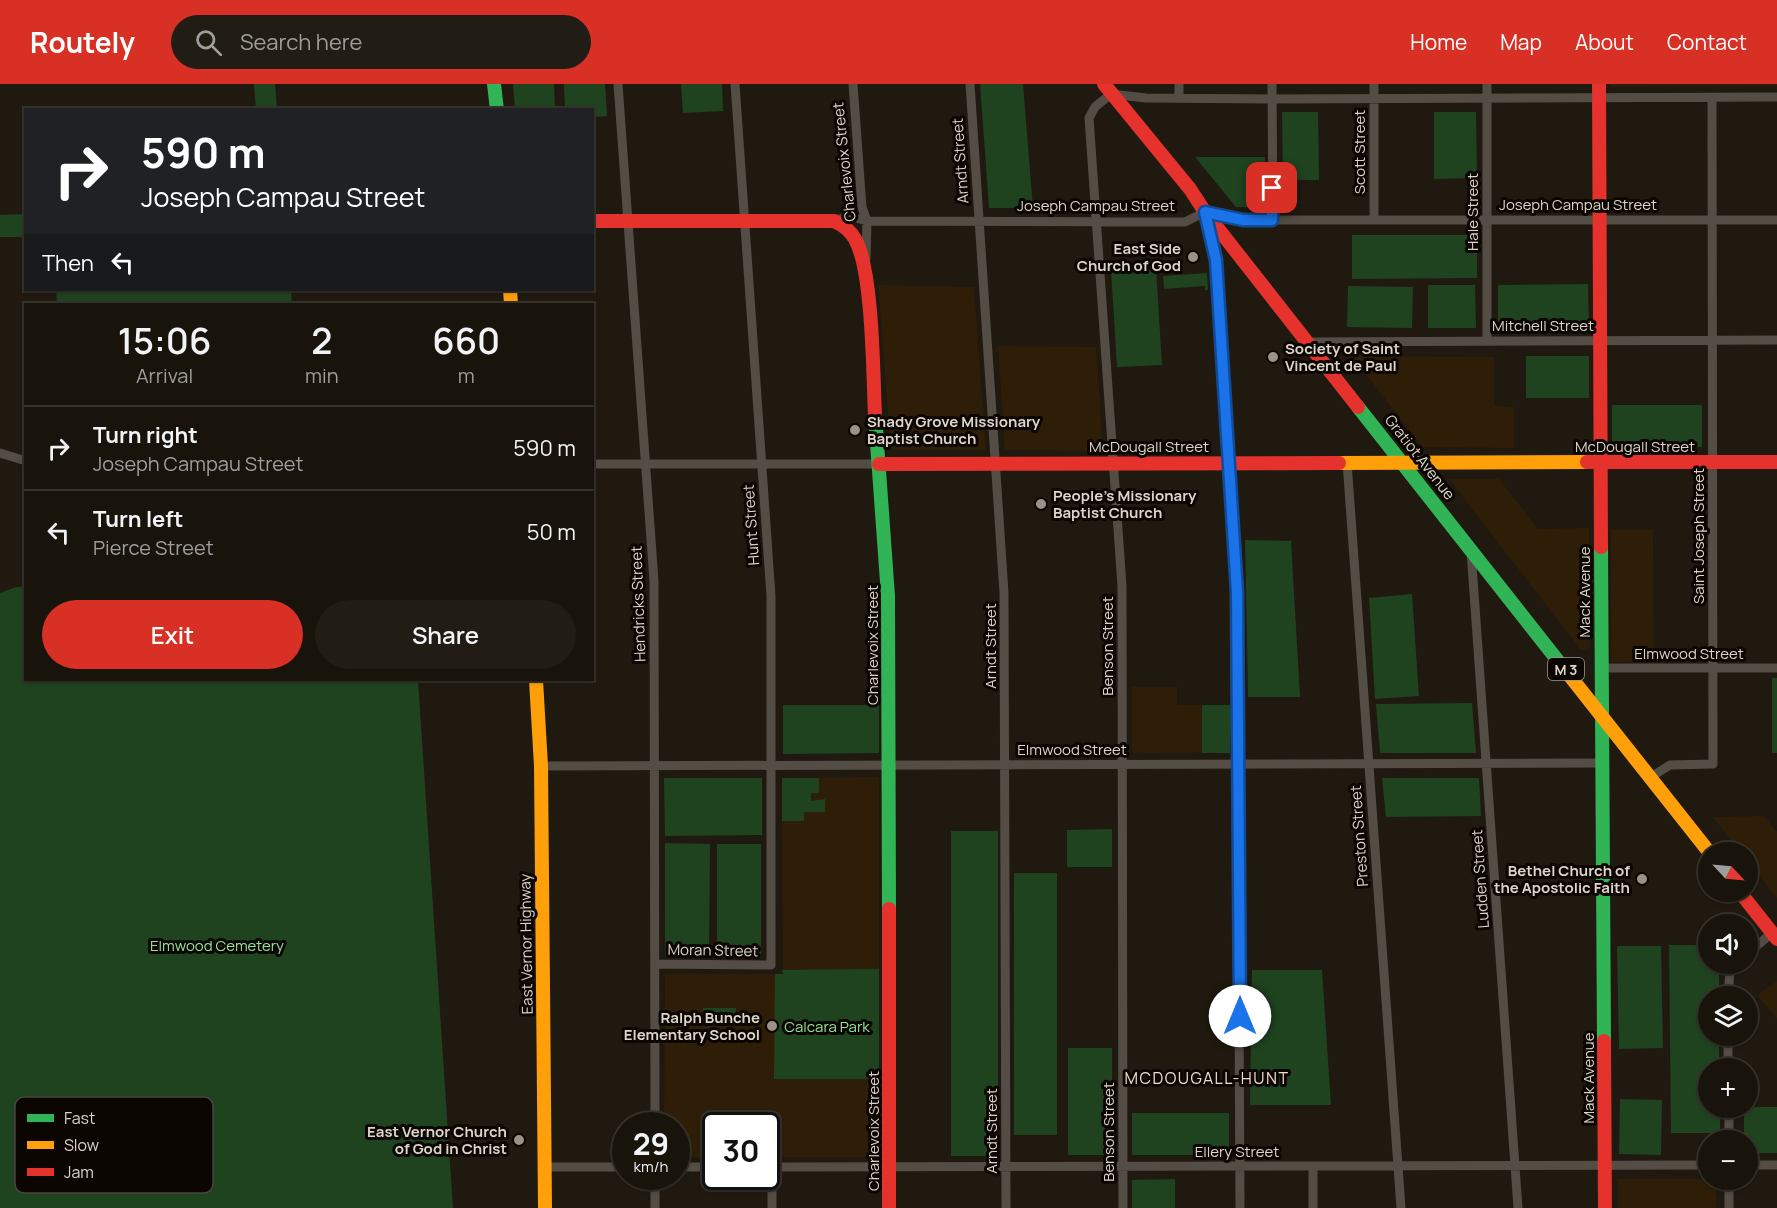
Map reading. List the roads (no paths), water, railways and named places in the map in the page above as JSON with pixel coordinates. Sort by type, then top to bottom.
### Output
[{"type":"street","points":[[495,84],[497,108]]},
{"type":"street","name":"Hendricks Street","points":[[618,84],[654,581],[655,1112]]},
{"type":"street","name":"Hunt Street","points":[[735,84],[771,596],[771,965]]},
{"type":"street","name":"Charlevoix Street","points":[[853,84],[862,207],[867,220],[866,267],[888,596],[889,1208]]},
{"type":"street","name":"Arndt Street","points":[[970,84],[1004,593],[1006,1208]]},
{"type":"street","points":[[1179,84],[1179,97]]},
{"type":"street","points":[[1272,84],[1272,220]]},
{"type":"street","name":"Scott Street","points":[[1374,84],[1374,220]]},
{"type":"street","name":"Hale Street","points":[[1487,84],[1487,340]]},
{"type":"street","points":[[1108,89],[1179,97],[1272,99],[1487,98],[1599,91],[1712,98],[1777,97]]},
{"type":"street","name":"Gratiot Avenue","points":[[1108,89],[1190,189],[1205,212],[1701,842]]},
{"type":"street","name":"Benson Street","points":[[1108,89],[1089,118],[1122,586],[1123,1208]]},
{"type":"street","name":"Mack Avenue","points":[[1599,91],[1605,1208]]},
{"type":"street","name":"Saint Joseph Street","points":[[1651,777],[1670,765],[1713,764],[1712,98]]},
{"type":"street","points":[[1205,212],[1216,260],[1237,592],[1240,1208]]},
{"type":"street","name":"Joseph Campau Street","points":[[594,221],[834,221],[849,216],[867,220],[1185,222],[1205,212],[1243,220],[1777,220]]},
{"type":"street","points":[[834,221],[846,226],[854,233],[866,267]]},
{"type":"street","name":"Mitchell Street","points":[[1309,342],[1777,340]]},
{"type":"street","points":[[0,453],[24,459]]},
{"type":"street","name":"Preston Street","points":[[1347,462],[1401,1208]]},
{"type":"street","name":"McDougall Street","points":[[594,464],[1777,462]]},
{"type":"street","name":"Ludden Street","points":[[1471,548],[1518,1208]]},
{"type":"street","name":"Elmwood Street","points":[[1601,668],[1777,668]]},
{"type":"street","name":"East Vernor Highway","points":[[536,681],[541,766],[545,1208]]},
{"type":"street","name":"Elmwood Street","points":[[541,766],[1604,763]]},
{"type":"street","points":[[1748,902],[1775,936],[1758,947]]},
{"type":"street","name":"Moran Street","points":[[655,964],[771,965]]},
{"type":"street","name":"Ellery Street","points":[[780,1167],[1698,1165]]},
{"type":"street","points":[[1758,1165],[1777,1166]]},
{"type":"street","points":[[1313,1166],[1313,1208]]},
{"type":"street","points":[[545,1167],[612,1167]]},
{"type":"street","points":[[655,1190],[655,1208]]},
{"type":"street","points":[[771,1190],[772,1208]]},
{"type":"street","points":[[1729,1190],[1729,1208]]},
{"type":"place","name":"East Side Church of God","points":[[1193,257]]},
{"type":"place","name":"Society of Saint Vincent de Paul","points":[[1273,357]]},
{"type":"place","name":"Shady Grove Missionary Baptist Church","points":[[855,430]]},
{"type":"place","name":"People's Missionary Baptist Church","points":[[1041,504]]},
{"type":"place","name":"Bethel Church of the Apostolic Faith","points":[[1642,879]]},
{"type":"place","name":"Ralph Bunche Elementary School","points":[[772,1026]]},
{"type":"place","name":"East Vernor Church of God in Christ","points":[[519,1140]]},
{"type":"district","name":"MCDOUGALL-HUNT","points":[[1207,1078]]},
{"type":"park label","name":"Elmwood Cemetery","points":[[217,945]]},
{"type":"park label","name":"Calcara Park","points":[[827,1026]]}]
